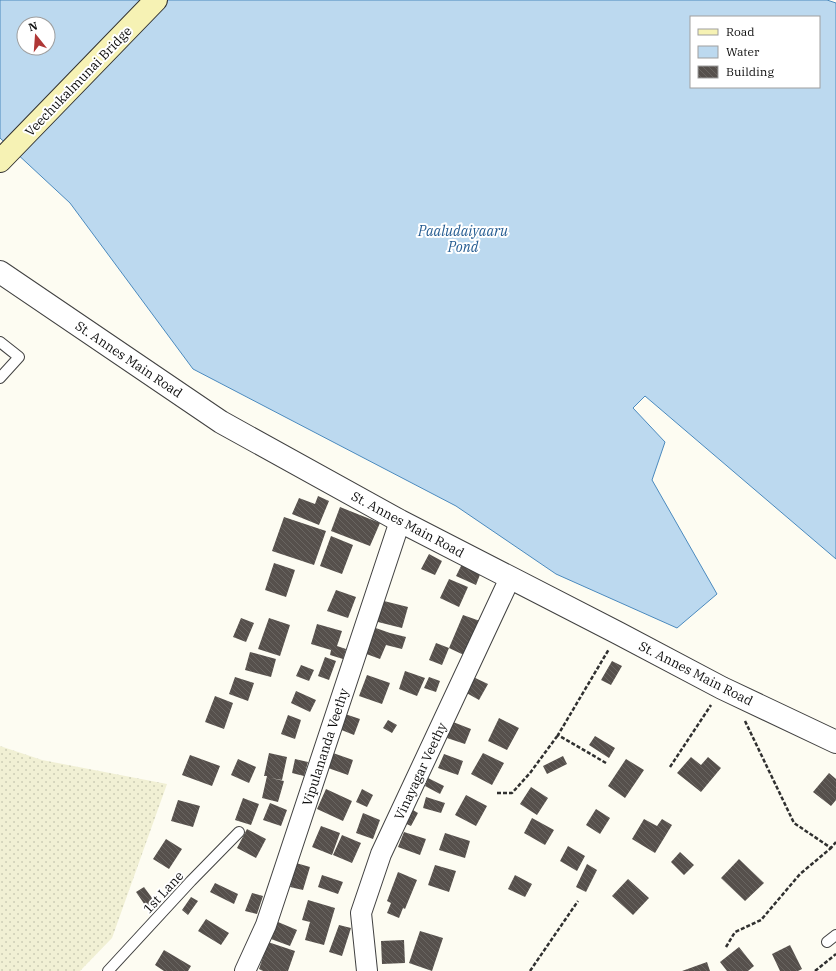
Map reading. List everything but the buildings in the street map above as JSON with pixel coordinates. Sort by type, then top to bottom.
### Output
[{"type":"main road","name":"Veechukalmunai Bridge","points":[[0,162],[156,0]]},
{"type":"street","name":"St. Annes Main Road","points":[[0,272],[221,422],[400,521],[722,688],[836,742]]},
{"type":"street","name":"Vipulananda Veethy","points":[[245,971],[266,925],[400,521]]},
{"type":"street","name":"Vinayagar Veethy","points":[[367,971],[361,913],[381,854],[510,578]]},
{"type":"lane","points":[[0,342],[18,357],[0,378]]},
{"type":"lane","name":"1st Lane","points":[[108,971],[191,881],[239,832]]},
{"type":"lane","points":[[827,942],[836,935]]},
{"type":"path","points":[[497,793],[512,793],[530,773],[558,735],[618,633]]},
{"type":"path","points":[[670,768],[722,688]]},
{"type":"path","points":[[741,716],[745,721],[794,823],[831,848]]},
{"type":"path","points":[[558,735],[606,763]]},
{"type":"path","points":[[726,947],[735,932],[761,920],[800,874],[836,842]]},
{"type":"path","points":[[530,971],[578,901]]},
{"type":"path","points":[[815,971],[836,954]]},
{"type":"green space","points":[[0,746],[42,760],[167,784],[112,938],[80,971],[0,971]]},
{"type":"water","name":"Paaludaiyaaru Pond","points":[[0,0],[827,0],[836,3],[836,559],[645,396],[633,408],[665,442],[652,480],[717,594],[677,628],[556,574],[456,506],[193,369],[70,203],[0,138]]}]
